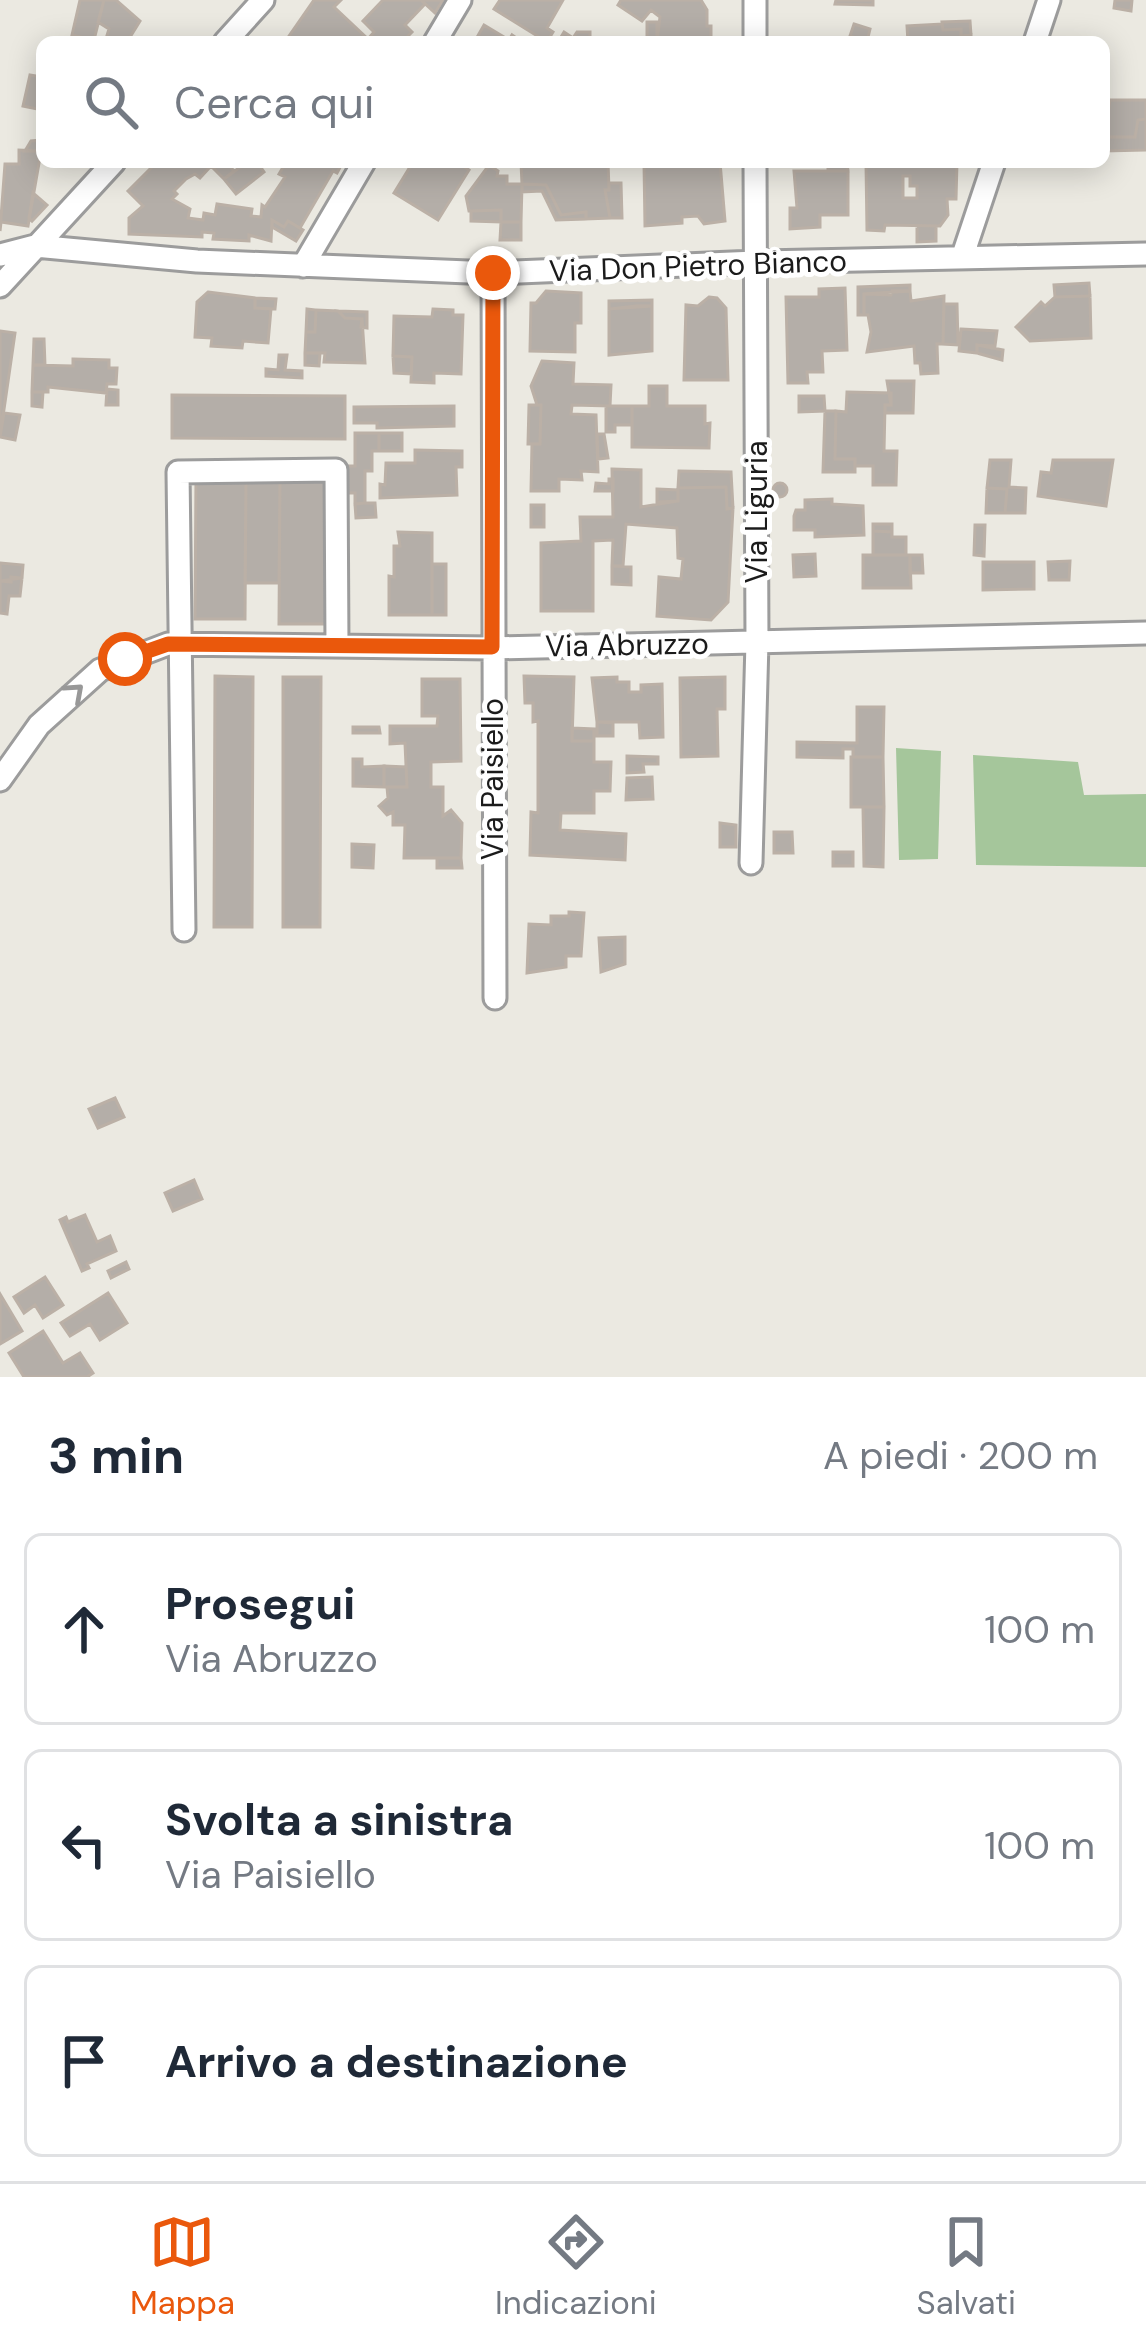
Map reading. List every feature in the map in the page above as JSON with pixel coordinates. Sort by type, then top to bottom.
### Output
[{"type":"street","points":[[230,36],[263,0]]},
{"type":"street","points":[[439,36],[460,0]]},
{"type":"street","points":[[755,0],[755,36]]},
{"type":"street","points":[[1037,36],[1049,0]]},
{"type":"street","points":[[0,286],[107,168]]},
{"type":"street","points":[[303,266],[360,168]]},
{"type":"street","name":"Via Liguria","points":[[752,863],[757,642],[755,168]]},
{"type":"street","points":[[962,258],[992,168]]},
{"type":"street","points":[[0,255],[35,246]]},
{"type":"street","name":"Via Don Pietro Bianco","points":[[35,246],[303,266],[493,273],[1146,254]]},
{"type":"street","name":"Via Paisiello","points":[[493,273],[495,998]]},
{"type":"street","points":[[184,930],[178,472],[336,470],[337,646]]},
{"type":"street","name":"Via Abruzzo","points":[[0,780],[39,725],[100,670],[147,649],[177,644],[492,647],[1146,633]]},
{"type":"green space","points":[[896,748],[941,751],[938,859],[899,860]]},
{"type":"green space","points":[[973,755],[1078,762],[1084,795],[1146,794],[1146,867],[976,865]]},
{"type":"building","points":[[80,0],[104,0],[95,36],[72,35]]},
{"type":"building","points":[[104,0],[116,0],[140,21],[131,36],[107,36],[109,29],[98,22]]},
{"type":"building","points":[[314,0],[341,0],[334,7],[365,36],[289,36]]},
{"type":"building","points":[[383,0],[421,0],[425,4],[405,25],[412,32],[371,36],[374,32],[363,21]]},
{"type":"building","points":[[421,0],[443,0],[435,13]]},
{"type":"building","points":[[500,0],[563,0],[547,28],[553,32],[551,36],[537,36],[494,9]]},
{"type":"building","points":[[621,0],[701,0],[711,36],[658,36],[660,17],[651,10],[642,21],[618,5]]},
{"type":"building","points":[[836,0],[873,0],[873,5],[835,4]]},
{"type":"building","points":[[1115,0],[1132,0],[1131,11],[1114,8]]},
{"type":"building","points":[[970,21],[971,35],[961,36],[961,29],[943,30],[942,22]]},
{"type":"building","points":[[647,22],[657,22],[657,36],[647,36]]},
{"type":"building","points":[[854,24],[870,29],[868,36],[850,36]]},
{"type":"building","points":[[942,24],[943,30],[961,29],[961,36],[908,36],[907,26]]},
{"type":"building","points":[[484,25],[502,36],[478,36]]},
{"type":"building","points":[[30,75],[36,76],[36,109],[23,106]]},
{"type":"building","points":[[1110,100],[1146,100],[1146,119],[1138,120],[1135,137],[1110,137]]},
{"type":"building","points":[[1146,119],[1146,150],[1110,151],[1110,137],[1135,137],[1138,120]]},
{"type":"building","points":[[19,150],[36,151],[38,168],[28,226],[1,222],[0,231],[5,164],[19,164]]},
{"type":"building","points":[[151,168],[209,168],[174,191],[177,194],[172,199],[190,209],[188,218],[203,220],[204,213],[215,215],[217,204],[252,209],[251,216],[261,217],[262,205],[285,177],[279,174],[282,168],[340,168],[333,171],[300,228],[272,220],[271,241],[249,235],[249,241],[213,239],[214,233],[202,232],[202,237],[129,234],[129,218],[143,206],[128,191]]},
{"type":"building","points":[[213,168],[231,168],[234,171],[224,179]]},
{"type":"building","points":[[239,168],[264,172],[236,194],[224,179]]},
{"type":"building","points":[[409,168],[469,170],[438,220],[394,193]]},
{"type":"building","points":[[487,168],[494,168],[497,176],[507,176],[507,184],[522,184],[521,222],[501,222],[501,210],[469,211],[466,196]]},
{"type":"building","points":[[521,168],[608,168],[609,190],[605,190],[610,218],[586,219],[586,212],[561,215],[546,185],[522,184]]},
{"type":"building","points":[[644,168],[721,168],[725,221],[704,224],[698,216],[682,217],[682,223],[645,226]]},
{"type":"building","points":[[866,168],[957,168],[956,199],[947,199],[948,215],[940,226],[885,225],[884,231],[867,230]],"holes":[[[903,176],[910,176],[910,186],[917,186],[917,198],[903,198]]]},
{"type":"building","points":[[794,171],[848,171],[848,215],[820,215],[820,227],[790,229],[790,208],[797,208]]},
{"type":"building","points":[[609,183],[621,183],[622,218],[610,218],[605,190]]},
{"type":"building","points":[[522,184],[546,185],[561,215],[586,212],[586,219],[556,220],[542,191],[522,192]]},
{"type":"building","points":[[33,193],[47,205],[32,221],[29,218]]},
{"type":"building","points":[[501,210],[501,222],[471,221],[471,211]]},
{"type":"building","points":[[272,220],[284,227],[288,221],[303,230],[296,241],[272,227]]},
{"type":"building","points":[[501,222],[521,222],[521,240],[500,240]]},
{"type":"building","points":[[917,226],[936,226],[936,241],[917,242]]},
{"type":"building","points":[[1089,283],[1090,296],[1055,297],[1054,285]]},
{"type":"building","points":[[910,285],[910,291],[864,294],[864,315],[858,315],[858,287]]},
{"type":"building","points":[[845,288],[847,350],[822,351],[823,372],[807,372],[808,383],[788,383],[786,297],[819,297],[819,289]]},
{"type":"building","points":[[546,291],[581,293],[575,352],[530,351],[531,303]]},
{"type":"building","points":[[892,291],[910,291],[911,301],[944,296],[938,373],[921,374],[914,346],[867,352],[871,332],[868,315],[864,315],[864,294],[891,295]]},
{"type":"building","points":[[208,292],[255,298],[255,308],[271,309],[268,343],[243,341],[242,348],[211,346],[212,338],[195,337],[197,302]]},
{"type":"building","points":[[1090,296],[1091,338],[1030,341],[1016,327],[1041,302],[1045,306],[1055,297]]},
{"type":"building","points":[[709,297],[726,308],[728,380],[684,380],[686,305],[698,306]]},
{"type":"building","points":[[255,298],[276,299],[275,309],[255,308]]},
{"type":"building","points":[[652,300],[652,306],[609,309],[609,301]]},
{"type":"building","points":[[944,304],[957,304],[958,345],[943,344]]},
{"type":"building","points":[[652,306],[652,351],[609,355],[609,309]]},
{"type":"building","points":[[307,309],[316,310],[315,332],[306,332]]},
{"type":"building","points":[[433,309],[463,315],[461,374],[434,373],[434,383],[411,382],[412,357],[393,356],[394,316],[432,317]]},
{"type":"building","points":[[316,310],[362,319],[365,363],[324,362],[325,353],[305,353],[306,332],[315,332]]},
{"type":"building","points":[[338,311],[367,312],[367,328],[361,327],[362,319],[345,318]]},
{"type":"building","points":[[961,329],[997,331],[995,346],[977,345],[977,353],[959,351]]},
{"type":"building","points":[[0,331],[15,333],[0,437]]},
{"type":"building","points":[[34,339],[44,339],[45,365],[33,365]]},
{"type":"building","points":[[977,345],[1003,350],[1002,360],[977,353]]},
{"type":"building","points":[[305,353],[320,353],[319,366],[305,365]]},
{"type":"building","points":[[279,355],[287,355],[285,370],[302,371],[302,378],[266,376],[266,369],[278,370]]},
{"type":"building","points":[[393,356],[412,357],[411,374],[394,373]]},
{"type":"building","points":[[73,359],[109,360],[109,368],[117,368],[116,384],[107,384],[106,393],[48,387],[48,392],[32,392],[33,365],[73,366]]},
{"type":"building","points":[[542,361],[574,363],[573,384],[611,385],[610,406],[572,405],[571,414],[596,415],[598,472],[581,471],[582,480],[559,479],[559,491],[531,491],[532,444],[540,444],[541,405],[531,386]]},
{"type":"building","points":[[887,381],[914,381],[913,413],[885,413],[885,405],[891,405]]},
{"type":"building","points":[[649,386],[667,386],[667,406],[705,406],[709,448],[632,447],[632,406],[649,406]]},
{"type":"building","points":[[107,389],[118,390],[118,405],[106,405]]},
{"type":"building","points":[[32,392],[43,392],[42,407],[32,406]]},
{"type":"building","points":[[847,392],[891,393],[891,405],[885,405],[884,451],[897,451],[896,485],[873,485],[873,466],[855,466],[855,459],[835,459],[836,411],[846,412]]},
{"type":"building","points":[[172,395],[345,396],[345,439],[172,438]]},
{"type":"building","points":[[799,396],[824,396],[825,411],[799,412]]},
{"type":"building","points":[[529,405],[541,405],[540,444],[528,444]]},
{"type":"building","points":[[454,406],[454,426],[377,428],[377,423],[354,423],[354,407]]},
{"type":"building","points":[[606,406],[632,406],[632,425],[615,425],[615,432],[606,432]]},
{"type":"building","points":[[825,411],[836,411],[835,459],[855,459],[855,472],[823,472]]},
{"type":"building","points":[[4,413],[20,415],[15,440],[0,437]]},
{"type":"building","points":[[355,433],[379,433],[379,451],[372,451],[372,471],[365,471],[365,503],[355,504],[355,493],[336,493],[344,466],[355,466]]},
{"type":"building","points":[[379,433],[402,433],[402,451],[379,451]]},
{"type":"building","points":[[597,434],[604,434],[608,458],[598,459]]},
{"type":"building","points":[[415,450],[462,451],[462,467],[456,467],[457,495],[380,498],[386,463],[415,463]]},
{"type":"building","points":[[990,460],[1011,460],[1009,487],[1026,488],[1025,513],[1005,513],[1007,489],[987,488]]},
{"type":"building","points":[[1053,460],[1113,460],[1106,506],[1038,496],[1041,472],[1051,473]]},
{"type":"building","points":[[612,469],[641,470],[641,507],[678,501],[678,488],[726,487],[727,509],[733,508],[728,602],[711,620],[657,616],[659,577],[681,579],[677,528],[626,524],[623,566],[612,566],[613,540],[593,541],[593,611],[541,611],[541,543],[581,541],[580,517],[613,517]]},
{"type":"building","points":[[679,471],[731,472],[733,508],[727,509],[726,487],[678,488]]},
{"type":"building","points":[[196,478],[246,479],[245,619],[195,619]]},
{"type":"building","points":[[246,479],[280,479],[279,583],[245,583]]},
{"type":"building","points":[[280,479],[327,480],[326,624],[279,624]]},
{"type":"building","points":[[613,479],[613,491],[595,491],[596,483],[609,484]]},
{"type":"building","points":[[780,483],[787,490],[780,497],[773,490]]},
{"type":"building","points":[[987,488],[1007,489],[1005,513],[986,513]]},
{"type":"building","points":[[657,489],[678,490],[678,501],[657,502]]},
{"type":"building","points":[[832,499],[832,504],[863,506],[864,535],[815,537],[815,530],[794,530],[796,510],[805,510],[805,500]]},
{"type":"building","points":[[375,503],[376,517],[356,518],[355,504]]},
{"type":"building","points":[[531,505],[544,505],[544,527],[531,527]]},
{"type":"building","points":[[873,524],[892,524],[892,532],[873,531]]},
{"type":"building","points":[[975,525],[985,525],[984,556],[974,555]]},
{"type":"building","points":[[873,531],[906,537],[906,555],[873,555]]},
{"type":"building","points":[[398,532],[432,533],[432,615],[389,615],[389,576],[394,577]]},
{"type":"building","points":[[815,554],[816,576],[794,577],[793,555]]},
{"type":"building","points":[[863,555],[910,555],[911,588],[863,588]]},
{"type":"building","points":[[910,555],[922,555],[923,573],[910,573]]},
{"type":"building","points":[[1070,561],[1069,580],[1049,580],[1048,562]]},
{"type":"building","points":[[983,562],[1034,562],[1034,589],[983,590]]},
{"type":"building","points":[[0,563],[23,565],[22,578],[0,581]]},
{"type":"building","points":[[432,564],[446,564],[446,615],[432,615]]},
{"type":"building","points":[[612,566],[631,567],[631,585],[612,584]]},
{"type":"building","points":[[11,577],[22,578],[20,596],[9,596],[7,614],[0,613],[0,581],[11,582]]},
{"type":"building","points":[[215,676],[253,677],[252,927],[214,927]]},
{"type":"building","points":[[524,676],[574,677],[572,741],[594,741],[594,762],[611,762],[610,791],[594,791],[594,813],[561,813],[560,830],[626,834],[625,860],[530,855],[531,812],[538,813],[538,721],[533,722],[533,703],[525,703]]},
{"type":"building","points":[[283,677],[321,677],[320,927],[283,927]]},
{"type":"building","points":[[617,677],[617,682],[629,682],[629,692],[641,692],[641,685],[662,684],[663,737],[640,738],[639,722],[597,722],[592,678]]},
{"type":"building","points":[[725,677],[725,709],[717,709],[718,756],[681,757],[680,678]]},
{"type":"building","points":[[422,679],[460,679],[461,761],[431,762],[431,787],[443,787],[443,816],[451,810],[462,823],[461,858],[404,858],[405,825],[393,825],[393,812],[387,815],[379,806],[388,798],[387,787],[407,787],[405,743],[390,744],[390,726],[437,726],[438,716],[422,716]]},
{"type":"building","points":[[857,707],[884,707],[883,757],[853,757],[853,749],[843,749],[843,758],[797,757],[797,742],[857,743]]},
{"type":"building","points":[[597,722],[613,723],[613,736],[597,736]]},
{"type":"building","points":[[353,727],[379,727],[380,733],[353,733]]},
{"type":"building","points":[[572,728],[594,729],[594,741],[572,741]]},
{"type":"building","points":[[627,756],[658,757],[658,764],[643,764],[644,772],[627,773]]},
{"type":"building","points":[[851,757],[883,757],[884,807],[851,807]]},
{"type":"building","points":[[353,759],[362,759],[362,767],[384,766],[384,787],[353,786]]},
{"type":"building","points":[[384,766],[406,767],[407,787],[384,787]]},
{"type":"building","points":[[652,777],[653,799],[626,800],[627,778]]},
{"type":"building","points":[[863,807],[884,807],[883,867],[864,866]]},
{"type":"building","points":[[720,823],[736,825],[736,847],[720,847]]},
{"type":"building","points":[[774,832],[792,832],[793,853],[774,853]]},
{"type":"building","points":[[352,844],[374,845],[373,868],[352,867]]},
{"type":"building","points":[[833,852],[853,852],[853,866],[833,866]]},
{"type":"building","points":[[437,858],[461,858],[462,868],[437,868]]},
{"type":"building","points":[[569,912],[584,913],[581,956],[566,956],[566,967],[527,973],[529,924],[551,925],[551,916],[569,916]]},
{"type":"building","points":[[625,937],[625,964],[601,972],[599,938]]},
{"type":"building","points":[[115,1098],[124,1117],[98,1128],[89,1109]]},
{"type":"building","points":[[194,1180],[202,1199],[173,1211],[165,1193]]},
{"type":"building","points":[[85,1215],[97,1242],[110,1236],[116,1251],[82,1271],[60,1220]]},
{"type":"building","points":[[126,1262],[129,1269],[111,1278],[108,1271]]},
{"type":"building","points":[[45,1277],[63,1305],[43,1318],[35,1305],[24,1313],[14,1297]]},
{"type":"building","points":[[108,1293],[127,1323],[100,1340],[90,1324],[70,1336],[61,1323]]},
{"type":"building","points":[[0,1294],[22,1331],[0,1344]]},
{"type":"building","points":[[43,1331],[63,1363],[80,1353],[93,1373],[87,1377],[24,1377],[9,1353]]},
{"type":"route","points":[[125,659],[168,644],[492,647],[493,273]]}]
